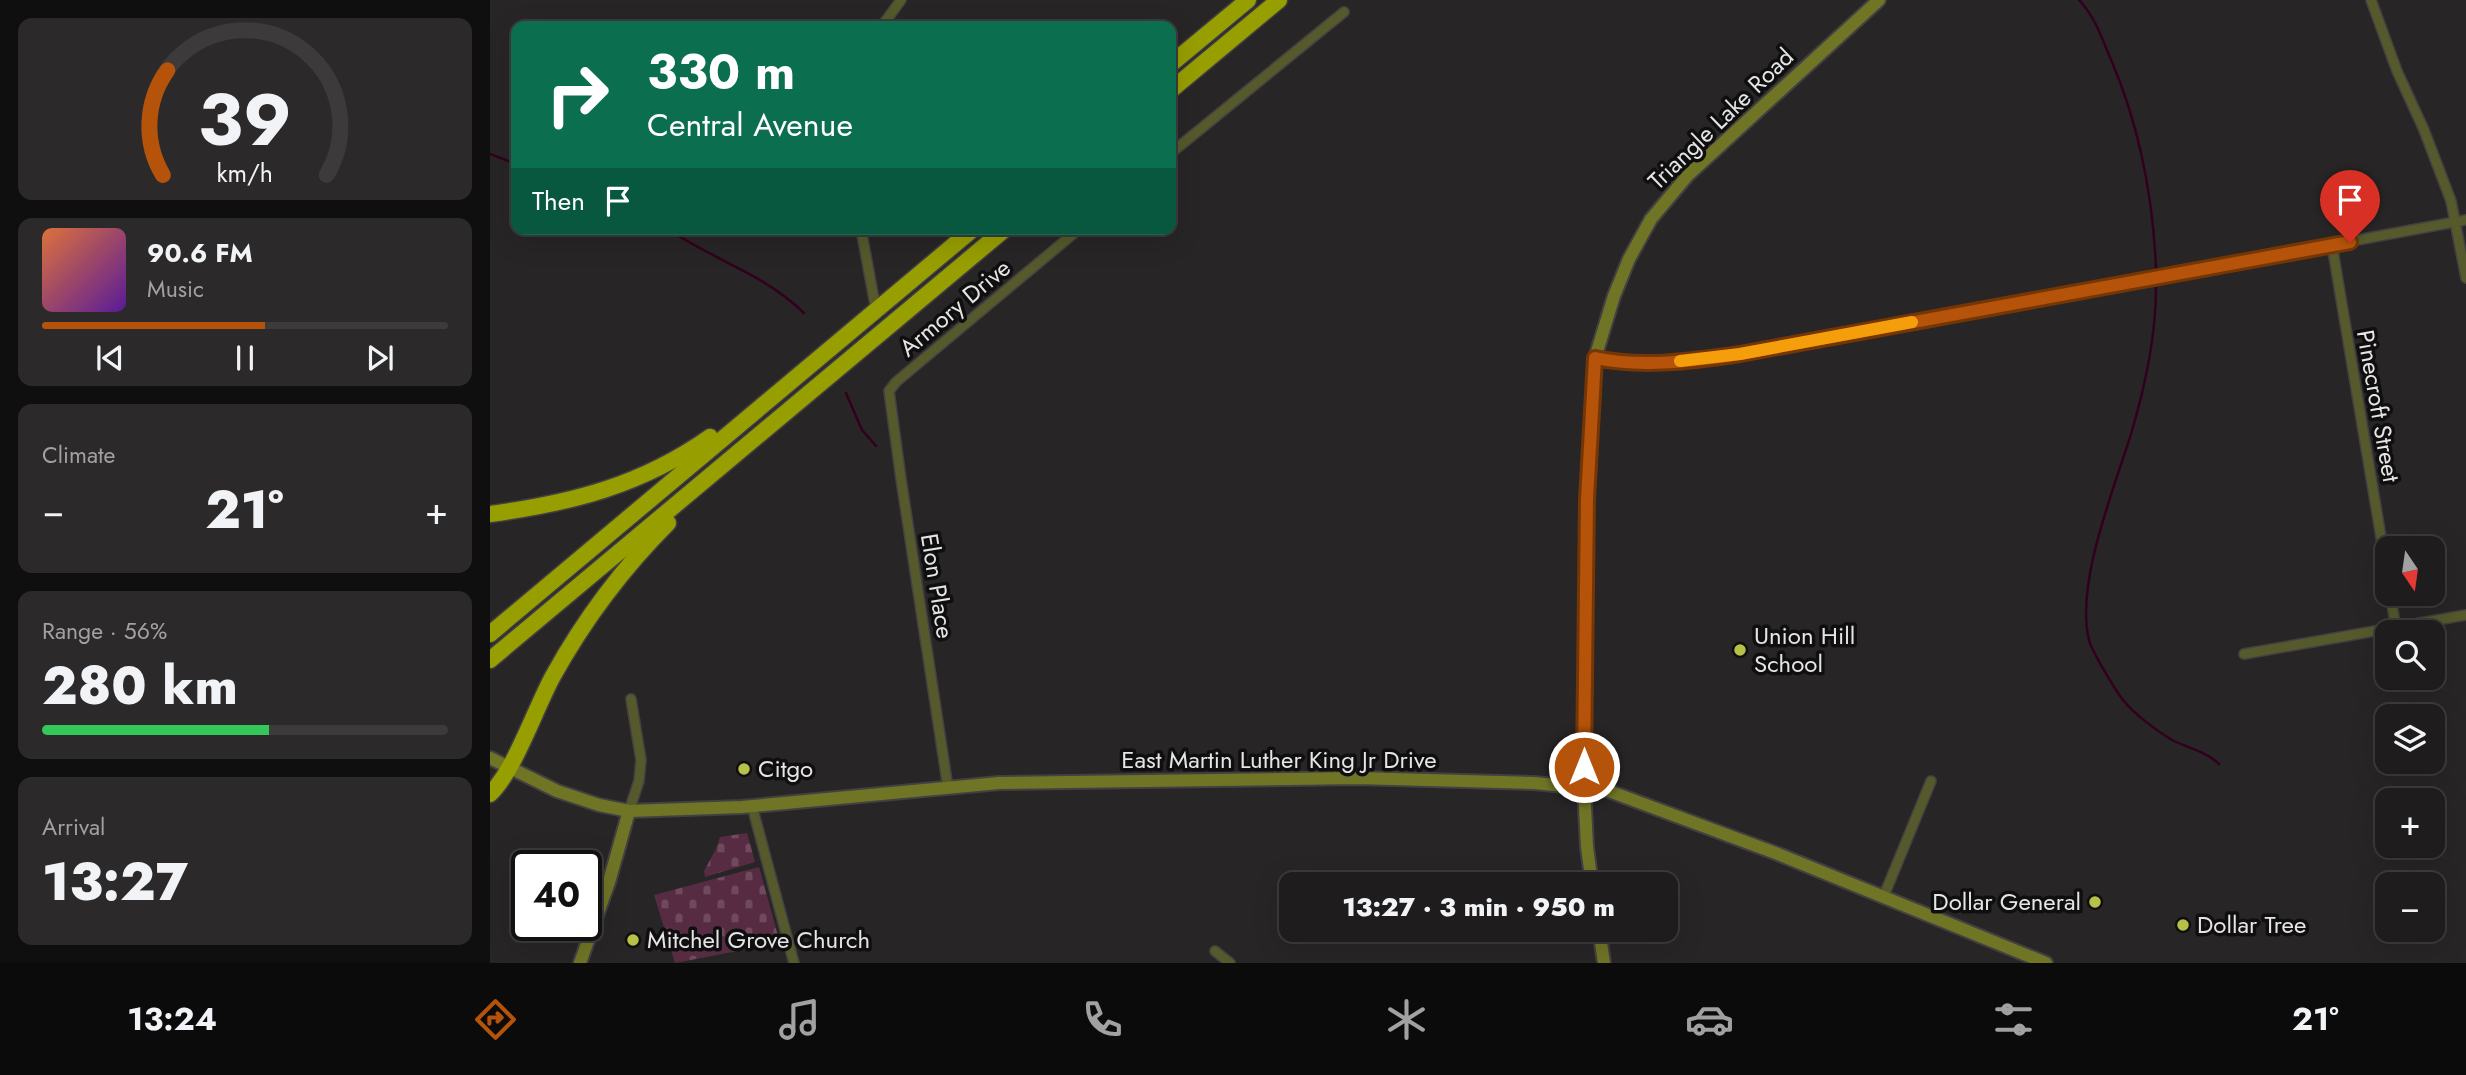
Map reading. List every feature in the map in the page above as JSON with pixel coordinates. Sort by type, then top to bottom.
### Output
[{"type":"highway","points":[[1176,60],[1248,0]]},
{"type":"highway","points":[[1176,86],[1279,0]]},
{"type":"highway","points":[[490,634],[966,235]]},
{"type":"highway","points":[[490,660],[998,235]]},
{"type":"highway","points":[[490,514],[582,498],[640,477],[695,448],[792,379]]},
{"type":"highway","points":[[490,794],[509,766],[552,678],[602,600],[655,535],[715,480],[743,449]]},
{"type":"main road","name":"Triangle Lake Road","points":[[1590,872],[1584,788],[1587,499],[1595,358],[1614,296],[1629,259],[1651,219],[1688,175],[1879,0]]},
{"type":"main road","name":"East Martin Luther King Jr Drive","points":[[490,758],[557,791],[598,805],[629,811],[752,806],[999,783],[1357,778],[1534,783],[1605,790],[1778,854],[2046,963]]},
{"type":"main road","points":[[580,963],[609,882],[629,811]]},
{"type":"main road","points":[[1601,942],[1604,963]]},
{"type":"street","points":[[886,21],[901,0]]},
{"type":"street","points":[[2371,0],[2397,71],[2461,221],[2466,278]]},
{"type":"street","points":[[1176,149],[1344,12]]},
{"type":"street","points":[[1595,358],[1623,364],[1740,354],[2461,221]]},
{"type":"street","points":[[862,235],[876,310]]},
{"type":"street","name":"Armory Drive","points":[[890,391],[896,382],[1072,235]]},
{"type":"street","name":"Pinecroft Street","points":[[2332,245],[2381,536]]},
{"type":"street","name":"Elon Place","points":[[890,391],[948,788]]},
{"type":"street","points":[[2439,620],[2466,615]]},
{"type":"street","points":[[2244,654],[2375,632]]},
{"type":"street","points":[[629,811],[639,780],[641,760],[631,699]]},
{"type":"street","points":[[1883,898],[1931,781]]},
{"type":"street","points":[[752,806],[794,963]]},
{"type":"street","points":[[1215,951],[1230,963]]},
{"type":"green space","points":[[747,833],[755,862],[705,877],[704,871],[720,837]]},
{"type":"green space","points":[[759,867],[780,943],[675,963],[654,895]]},
{"type":"waterway","points":[[2079,0],[2098,29],[2130,111],[2148,189],[2156,268]]},
{"type":"waterway","points":[[490,154],[511,162]]},
{"type":"waterway","points":[[677,235],[772,287],[804,313]]},
{"type":"waterway","points":[[2156,288],[2152,344],[2145,380],[2092,565],[2087,592],[2089,640],[2110,680],[2133,711],[2172,740],[2203,753],[2219,764]]},
{"type":"waterway","points":[[846,393],[862,430],[876,446]]},
{"type":"slow traffic","points":[[1680,361],[1740,354],[1912,322]]},
{"type":"place","name":"Union Hill School","points":[[1740,650]]},
{"type":"place","name":"Citgo","points":[[744,769]]},
{"type":"place","name":"Dollar General","points":[[2095,902]]},
{"type":"place","name":"Dollar Tree","points":[[2183,925]]},
{"type":"place","name":"Mitchel Grove Church","points":[[633,940]]},
{"type":"route","points":[[1584,767],[1587,499],[1595,358],[1623,364],[1740,354],[2350,242]]}]
